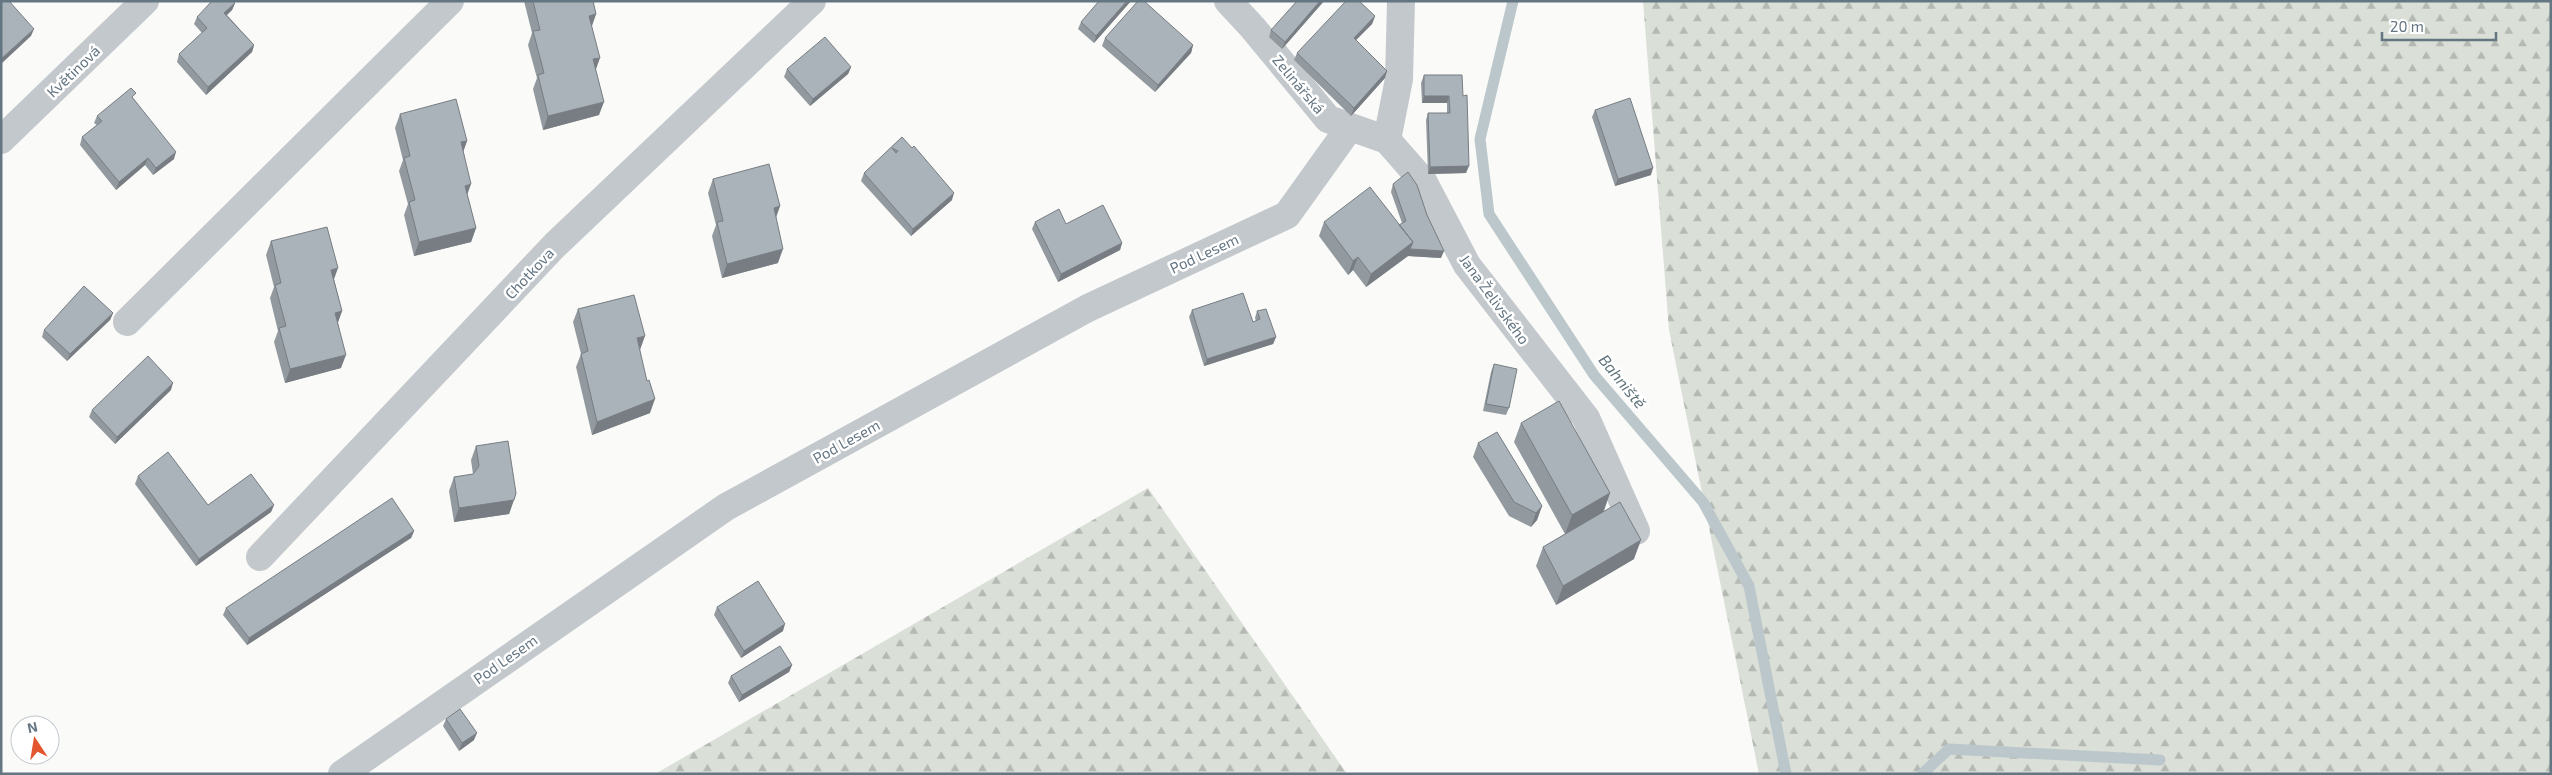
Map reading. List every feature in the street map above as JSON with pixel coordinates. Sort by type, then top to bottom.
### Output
[{"type":"street","name":"Květinová","points":[[1,140],[145,1]]},
{"type":"street","points":[[127,322],[450,1]]},
{"type":"street","name":"Chotkova","points":[[260,558],[555,245],[812,1]]},
{"type":"street","name":"Zelinářská","points":[[1228,1],[1328,119],[1387,140]]},
{"type":"street","points":[[1387,140],[1398,79],[1401,1]]},
{"type":"street","name":"Pod Lesem","points":[[342,774],[726,506],[1088,308],[1287,216],[1350,127]]},
{"type":"street","name":"Jana Želivského","points":[[1387,140],[1423,181],[1467,265],[1586,418],[1636,531]]},
{"type":"green space","points":[[1643,1],[2551,1],[2551,774],[1759,774],[1669,330]]},
{"type":"green space","points":[[1148,488],[1347,774],[655,774]]},
{"type":"building","points":[[1,1],[9,1],[34,29],[1,59]]},
{"type":"building","points":[[212,1],[233,1],[235,3],[224,13],[254,45],[208,87],[179,54],[207,28],[197,17]]},
{"type":"building","points":[[533,1],[593,1],[596,14],[589,16],[600,58],[593,59],[604,102],[548,116],[538,75],[544,73],[533,31],[540,30]]},
{"type":"building","points":[[1099,1],[1127,1],[1096,36],[1081,22]]},
{"type":"building","points":[[1138,1],[1144,1],[1193,45],[1158,85],[1105,38]]},
{"type":"building","points":[[1297,1],[1320,1],[1285,42],[1271,30]]},
{"type":"building","points":[[1346,1],[1359,1],[1375,16],[1354,38],[1387,71],[1354,108],[1297,53]]},
{"type":"building","points":[[825,37],[851,67],[813,99],[787,69]]},
{"type":"building","points":[[1424,75],[1462,75],[1463,96],[1467,95],[1469,166],[1430,167],[1428,113],[1450,113],[1449,96],[1424,96]]},
{"type":"building","points":[[131,88],[136,93],[132,97],[176,152],[156,168],[148,158],[119,182],[82,137],[102,121],[97,116]]},
{"type":"building","points":[[1630,98],[1653,168],[1618,179],[1595,110]]},
{"type":"building","points":[[456,99],[467,141],[461,142],[471,184],[465,186],[476,228],[419,242],[409,202],[415,200],[404,158],[410,156],[400,114]]},
{"type":"building","points":[[902,137],[912,148],[914,146],[954,193],[913,229],[864,173]]},
{"type":"building","points":[[769,164],[780,206],[774,208],[783,249],[727,264],[717,222],[723,221],[713,179]]},
{"type":"building","points":[[1408,172],[1417,185],[1427,215],[1444,251],[1410,249],[1413,242],[1399,225],[1406,221],[1393,184]]},
{"type":"building","points":[[1370,187],[1413,242],[1371,274],[1358,257],[1353,261],[1324,222]]},
{"type":"building","points":[[1103,205],[1122,243],[1061,274],[1035,222],[1059,209],[1066,224]]},
{"type":"building","points":[[327,227],[338,268],[331,270],[342,311],[335,313],[346,355],[290,369],[279,328],[286,326],[275,285],[281,283],[271,241]]},
{"type":"building","points":[[84,286],[113,313],[70,354],[44,330]]},
{"type":"building","points":[[1243,293],[1253,322],[1260,319],[1257,311],[1266,309],[1276,337],[1207,359],[1192,310]]},
{"type":"building","points":[[634,295],[645,336],[637,338],[647,381],[649,380],[655,399],[597,422],[581,354],[588,351],[578,309]]},
{"type":"building","points":[[148,356],[173,383],[117,437],[92,410]]},
{"type":"building","points":[[1494,364],[1517,369],[1509,408],[1486,404]]},
{"type":"building","points":[[1559,401],[1610,493],[1572,515],[1521,423]]},
{"type":"building","points":[[1497,432],[1542,506],[1536,513],[1514,502],[1478,443]]},
{"type":"building","points":[[508,441],[516,493],[514,500],[459,508],[454,477],[473,474],[479,466],[476,446]]},
{"type":"building","points":[[168,452],[208,505],[251,474],[274,505],[199,559],[138,476]]},
{"type":"building","points":[[392,498],[414,531],[249,638],[226,608]]},
{"type":"building","points":[[1620,502],[1641,540],[1563,586],[1543,547]]},
{"type":"building","points":[[758,581],[785,624],[744,651],[717,607]]},
{"type":"building","points":[[780,646],[792,665],[742,695],[731,676]]},
{"type":"building","points":[[460,709],[477,733],[462,743],[446,719]]},
{"type":"waterway","name":"Bahniště","points":[[1513,1],[1480,139],[1489,214],[1594,375],[1703,502],[1749,586],[1786,774]]},
{"type":"waterway","points":[[1922,774],[1949,749],[2160,760]]}]
